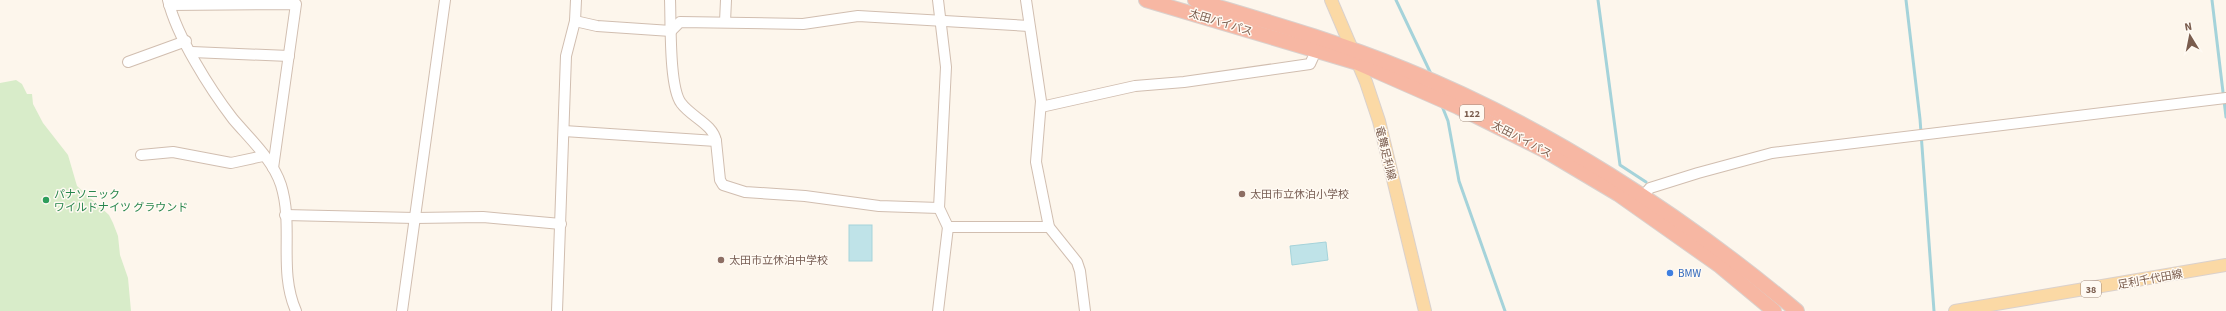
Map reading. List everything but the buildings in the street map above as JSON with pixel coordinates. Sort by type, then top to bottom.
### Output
[{"type":"highway","name":"太田バイパス","points":[[1146,0],[1358,63],[1410,84],[1502,128],[1618,194],[1720,266],[1769,309]]},
{"type":"highway","name":"太田バイパス","points":[[1195,0],[1374,57],[1451,89],[1554,143],[1643,196],[1730,258],[1797,311]]},
{"type":"main road","name":"竜舞足利線","points":[[1331,0],[1351,50],[1358,63],[1380,128],[1425,311]]},
{"type":"main road","name":"足利千代田線","points":[[1956,311],[2226,265]]},
{"type":"street","points":[[402,311],[445,0]]},
{"type":"street","points":[[557,311],[566,56],[575,21],[576,0]]},
{"type":"street","points":[[670,0],[670,31],[675,89],[681,103],[715,133],[720,180],[723,185],[739,190],[880,206],[939,208]]},
{"type":"street","points":[[725,22],[726,0]]},
{"type":"street","points":[[938,0],[946,67],[939,208],[948,227],[938,311]]},
{"type":"street","points":[[1026,0],[1041,107],[1036,162],[1049,227],[1077,262],[1080,271],[1085,311]]},
{"type":"street","points":[[273,168],[296,4],[168,3],[206,80],[223,106],[273,168],[281,186],[285,215],[286,278],[290,297],[296,311]]},
{"type":"street","points":[[575,21],[596,26],[670,31],[680,22],[803,24],[858,16],[1029,26]]},
{"type":"street","points":[[128,62],[186,41]]},
{"type":"street","points":[[1041,107],[1135,86],[1184,82],[1310,64],[1316,51]]},
{"type":"street","points":[[192,52],[289,56]]},
{"type":"street","points":[[1643,196],[1650,188],[1772,153],[2226,98]]},
{"type":"street","points":[[564,131],[716,141]]},
{"type":"street","points":[[140,155],[173,152],[230,163],[263,156]]},
{"type":"street","points":[[285,215],[415,218],[484,217],[561,224]]},
{"type":"street","points":[[948,227],[1049,227]]},
{"type":"green space","name":"パナソニック ワイルドナイツ グラウンド","points":[[16,80],[22,84],[27,94],[32,94],[33,104],[43,123],[68,155],[77,186],[109,215],[113,223],[118,236],[120,255],[128,278],[131,311],[0,311],[0,83]]},
{"type":"water","points":[[849,225],[872,225],[872,261],[849,261]]},
{"type":"water","points":[[1326,242],[1328,260],[1292,265],[1290,246]]},
{"type":"waterway","points":[[1396,0],[1432,76]]},
{"type":"waterway","points":[[1598,0],[1620,165],[1646,182]]},
{"type":"waterway","points":[[1906,0],[1920,119],[1934,311]]},
{"type":"waterway","points":[[2212,0],[2226,117]]},
{"type":"waterway","points":[[1442,106],[1448,121],[1459,181],[1505,311]]},
{"type":"place","name":"太田市立休泊小学校","points":[[1242,194]]},
{"type":"place","name":"パナソニック ワイルドナイツ グラウンド","points":[[46,200]]},
{"type":"place","name":"太田市立休泊中学校","points":[[721,260]]},
{"type":"place","name":"BMW","points":[[1670,273]]}]
